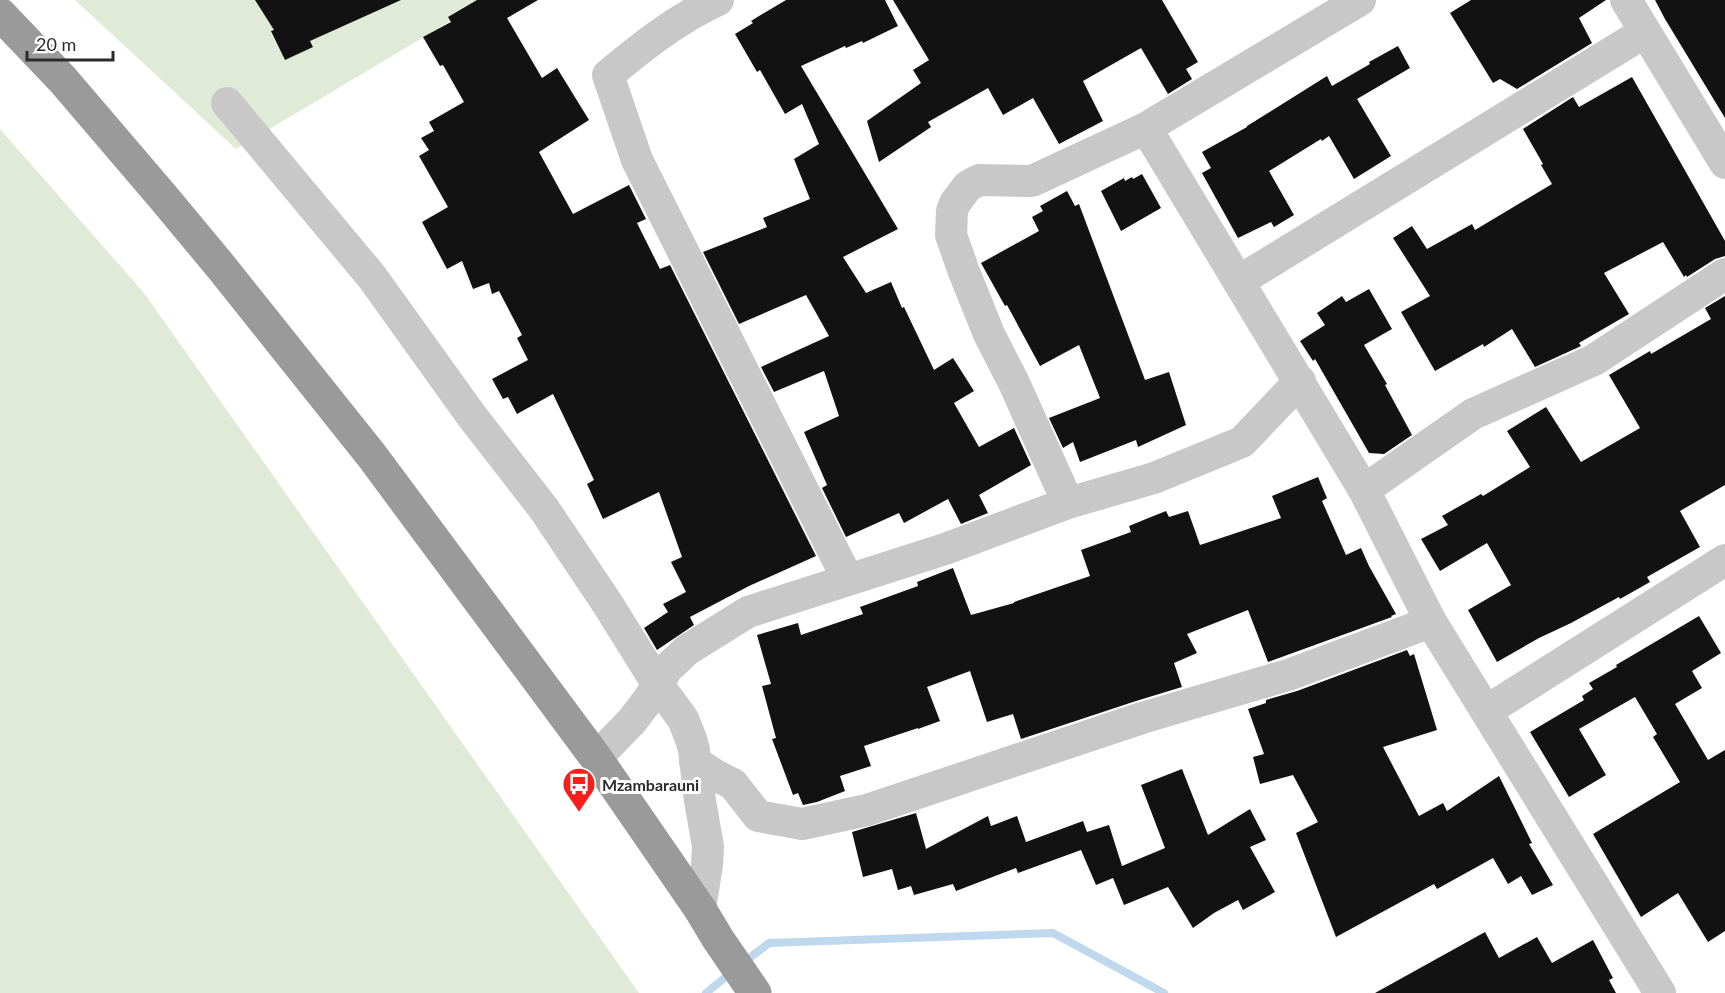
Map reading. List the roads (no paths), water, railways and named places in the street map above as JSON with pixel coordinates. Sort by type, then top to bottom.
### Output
[{"type":"highway","points":[[0,14],[63,80],[222,268],[372,456],[596,758],[755,993]]},
{"type":"street","points":[[718,0],[656,35],[608,75],[637,160],[848,580]]},
{"type":"street","points":[[1068,503],[989,334],[964,272],[951,235],[952,211],[968,186],[979,180],[1032,181],[1146,128],[1360,0]]},
{"type":"street","points":[[1626,0],[1725,163]]},
{"type":"street","points":[[1239,281],[1645,32]]},
{"type":"street","points":[[227,103],[372,277],[471,415],[559,530],[683,719],[691,739],[708,846],[700,909]]},
{"type":"street","points":[[1146,128],[1364,490],[1431,622],[1488,710],[1660,993]]},
{"type":"street","points":[[1364,490],[1473,414],[1594,360],[1725,274]]},
{"type":"street","points":[[596,758],[632,721],[648,700],[666,669],[687,650],[748,612],[945,549],[1068,503],[1154,478],[1242,442],[1300,381]]},
{"type":"street","points":[[1488,710],[1721,573]]},
{"type":"street","points":[[695,762],[734,784],[758,816],[802,824],[867,810],[1142,718],[1291,674],[1431,622]]},
{"type":"waterway","points":[[743,963],[769,943],[1053,933],[1164,993]]},
{"type":"waterway","points":[[706,993],[733,971]]},
{"type":"place","name":"Mzambarauni","points":[[579,813]]}]
